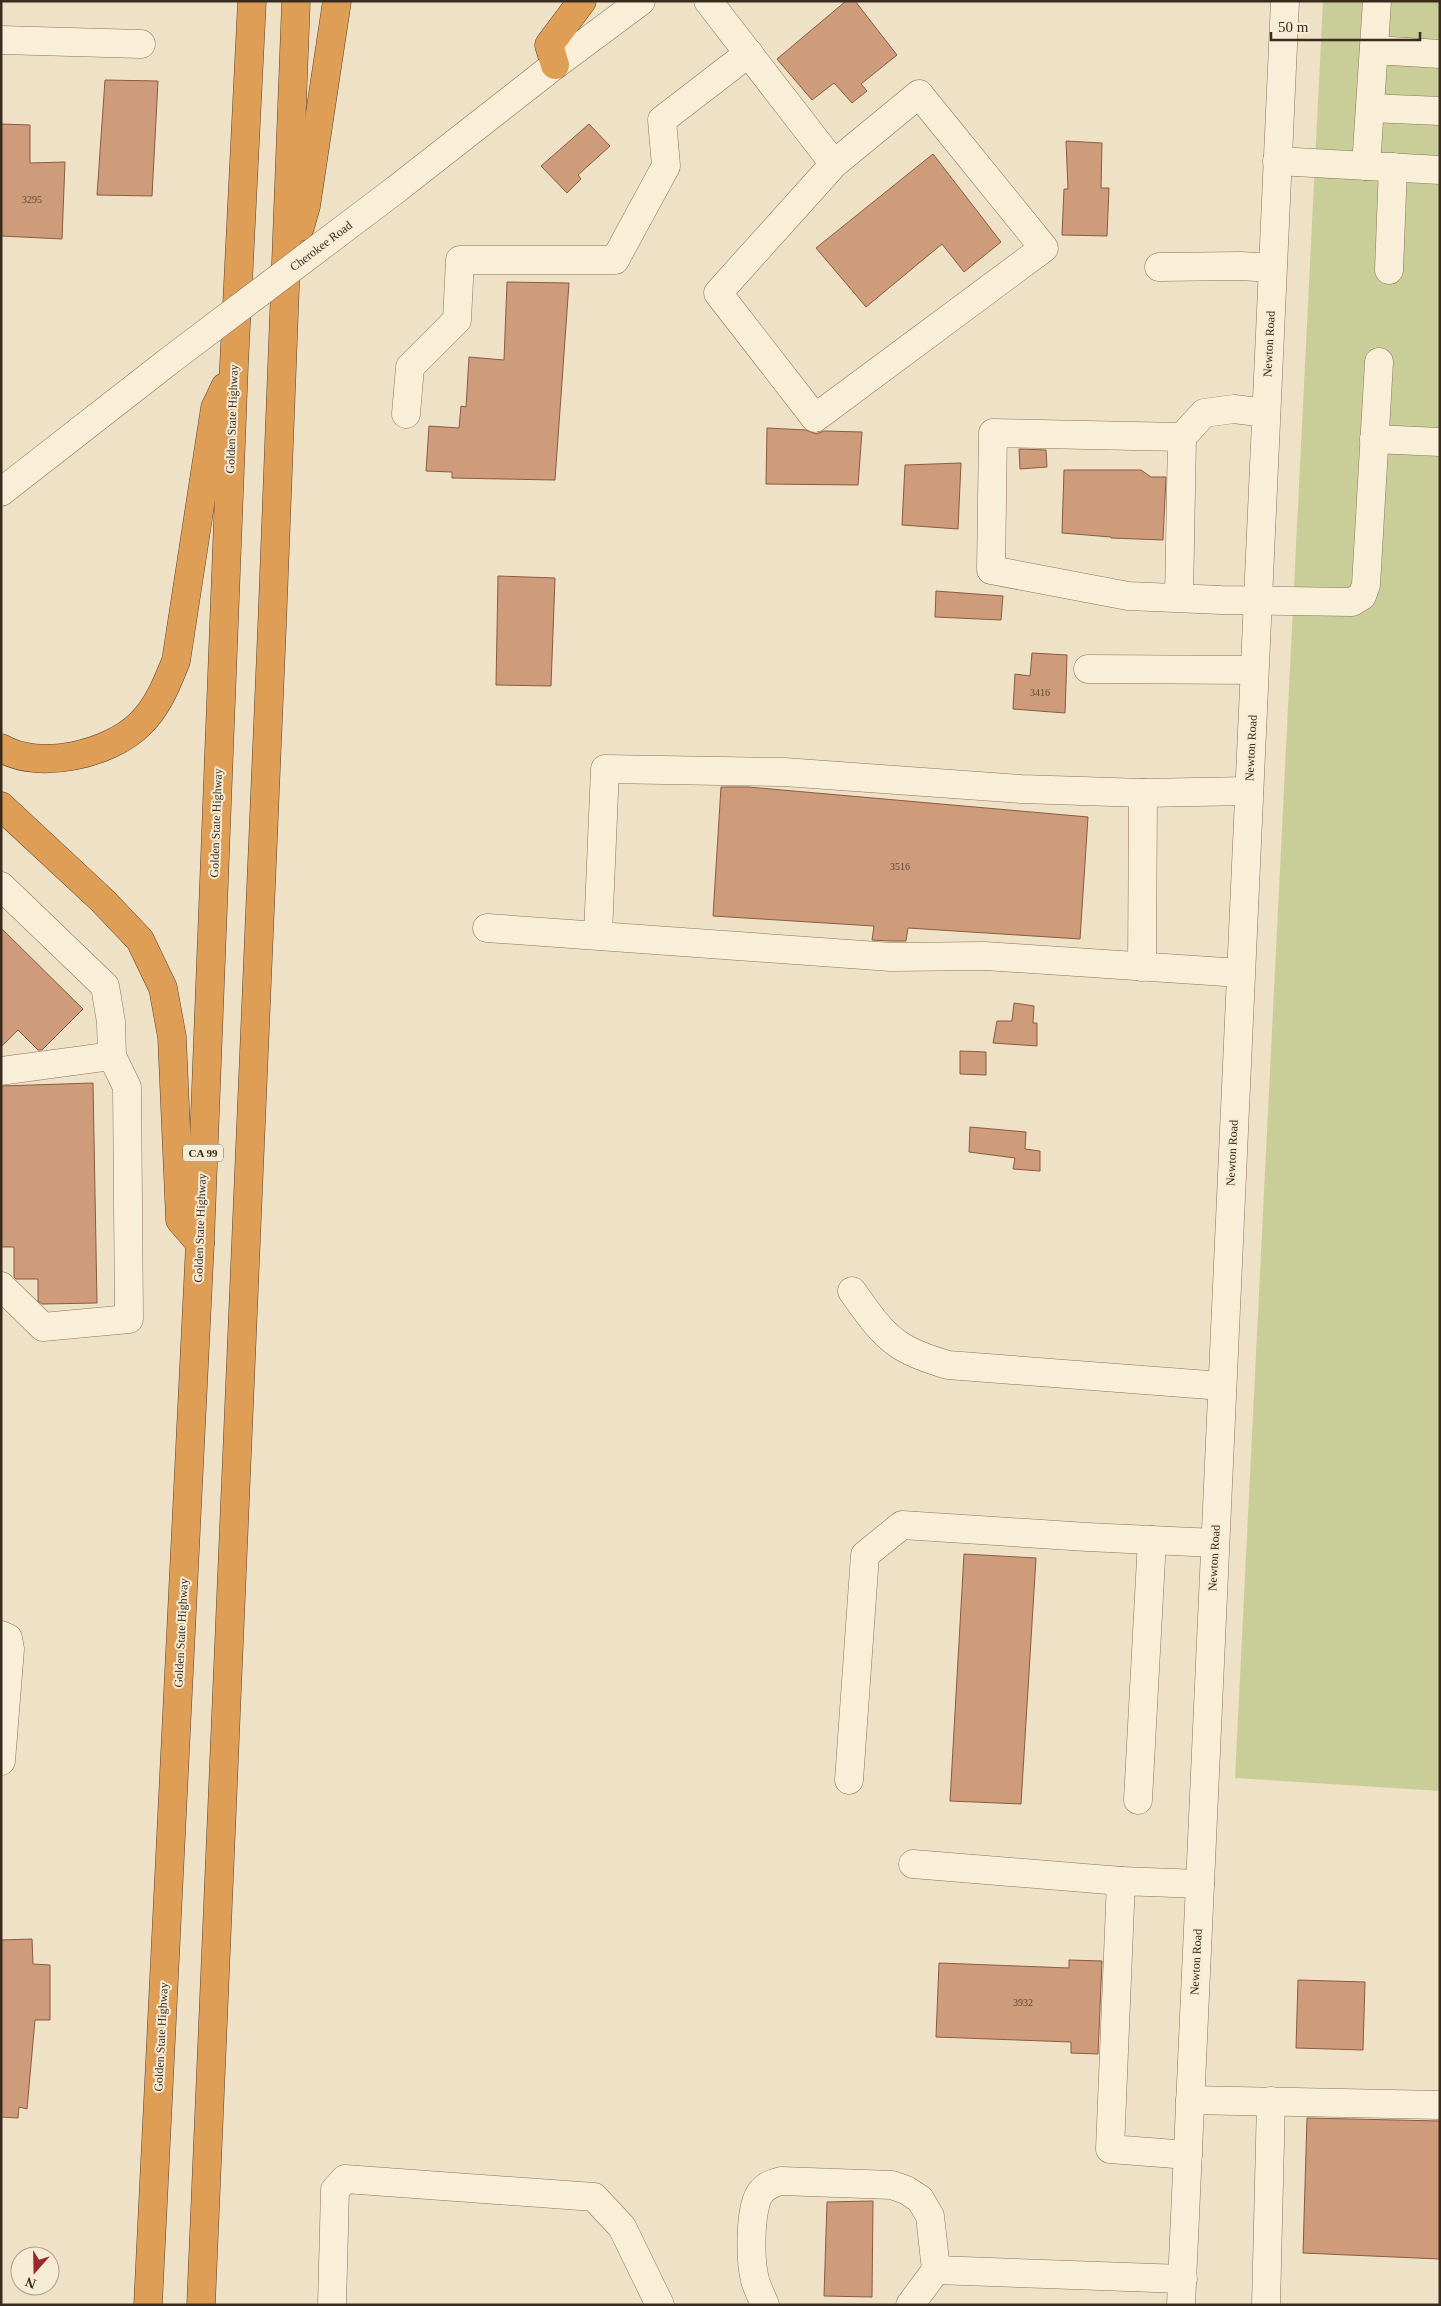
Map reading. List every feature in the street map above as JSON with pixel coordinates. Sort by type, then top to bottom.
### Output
[{"type":"highway","name":"Golden State Highway","points":[[148,2305],[200,1243],[234,365],[252,1]]},
{"type":"highway","points":[[201,2305],[296,1]]},
{"type":"highway","points":[[286,270],[306,206],[337,1]]},
{"type":"highway","points":[[555,65],[549,45],[582,1]]},
{"type":"highway","points":[[1,748],[7,752],[34,758],[69,758],[113,743],[140,724],[160,696],[176,661],[215,408],[234,365]]},
{"type":"highway","points":[[1,806],[103,901],[140,940],[163,988],[172,1038],[180,1220],[200,1243]]},
{"type":"street","name":"Cherokee Road","points":[[1,492],[168,361],[394,191],[555,65],[641,1]]},
{"type":"street","points":[[708,1],[834,164]]},
{"type":"street","name":"Newton Road","points":[[1182,2292],[1284,1]]},
{"type":"street","points":[[1366,166],[1377,1]]},
{"type":"street","points":[[1,40],[141,44]]},
{"type":"street","points":[[1374,50],[1440,54]]},
{"type":"street","points":[[406,414],[410,367],[457,320],[460,260],[615,260],[666,166],[662,120],[749,53]]},
{"type":"street","points":[[918,94],[1044,248],[815,418],[718,293],[834,164],[918,94]]},
{"type":"street","points":[[1370,108],[1440,111]]},
{"type":"street","points":[[1277,161],[1440,170]]},
{"type":"street","points":[[1389,270],[1393,167]]},
{"type":"street","points":[[1159,267],[1241,266],[1272,268]]},
{"type":"street","points":[[1182,436],[993,433],[991,570],[1128,596],[1352,602],[1362,596],[1366,584],[1379,362]]},
{"type":"street","points":[[1179,598],[1182,436],[1204,413],[1234,409],[1266,413]]},
{"type":"street","points":[[1374,439],[1440,442]]},
{"type":"street","points":[[1088,669],[1254,670]]},
{"type":"street","points":[[598,934],[605,769],[784,772],[1022,789],[1142,793],[1249,791]]},
{"type":"street","points":[[1142,793],[1142,967]]},
{"type":"street","points":[[1,886],[105,986],[111,1022],[112,1056],[127,1087],[129,1319],[43,1327],[1,1286]]},
{"type":"street","points":[[487,928],[598,934],[891,956],[985,956],[1240,973]]},
{"type":"street","points":[[1,1071],[112,1056]]},
{"type":"street","points":[[852,1291],[872,1318],[898,1344],[920,1356],[948,1365],[1222,1386]]},
{"type":"street","points":[[850,1780],[865,1555],[902,1525],[1215,1542]]},
{"type":"street","points":[[1138,1800],[1152,1540]]},
{"type":"street","points":[[1,1636],[8,1638],[10,1649],[1,1761]]},
{"type":"street","points":[[913,1864],[1121,1881],[1200,1884]]},
{"type":"street","points":[[1121,1881],[1110,2149],[1188,2155]]},
{"type":"street","points":[[1190,2100],[1440,2105]]},
{"type":"street","points":[[1266,2305],[1271,2101]]},
{"type":"street","points":[[332,2305],[335,2190],[345,2179],[594,2198],[622,2227],[660,2305]]},
{"type":"street","points":[[765,2305],[755,2280],[752,2250],[754,2210],[760,2194],[768,2186],[781,2181],[892,2185],[920,2198],[930,2216],[936,2270],[910,2305]]},
{"type":"street","points":[[936,2270],[1182,2292]]},
{"type":"green space","points":[[1323,1],[1440,1],[1440,1791],[1235,1778]]},
{"type":"building","points":[[846,1],[855,1],[897,55],[861,84],[867,91],[852,103],[834,83],[812,100],[777,59]]},
{"type":"building","points":[[105,80],[158,81],[152,196],[97,195]]},
{"type":"building","points":[[1,124],[30,125],[30,163],[65,162],[62,239],[1,236]]},
{"type":"building","points":[[589,124],[610,146],[578,175],[581,179],[567,193],[541,166]]},
{"type":"building","points":[[1066,141],[1102,143],[1101,188],[1109,188],[1107,236],[1062,235],[1064,189],[1068,189]]},
{"type":"building","points":[[933,154],[1001,242],[964,272],[942,244],[866,307],[816,248]]},
{"type":"building","points":[[507,282],[569,283],[555,480],[452,478],[452,472],[426,471],[429,426],[459,428],[461,406],[466,407],[469,357],[504,360]]},
{"type":"building","points":[[767,428],[806,430],[816,434],[824,431],[862,432],[858,485],[766,484]]},
{"type":"building","points":[[1019,449],[1046,450],[1047,467],[1020,469]]},
{"type":"building","points":[[961,463],[958,529],[902,525],[905,465]]},
{"type":"building","points":[[1064,470],[1141,470],[1151,477],[1166,477],[1163,540],[1111,538],[1062,533]]},
{"type":"building","points":[[498,576],[555,578],[551,686],[496,685]]},
{"type":"building","points":[[936,591],[1003,596],[1001,620],[935,617]]},
{"type":"building","points":[[1032,653],[1067,655],[1065,713],[1013,709],[1015,674],[1030,676]]},
{"type":"building","points":[[721,787],[748,787],[1088,817],[1080,939],[908,928],[906,941],[872,940],[874,926],[713,916]]},
{"type":"building","points":[[1,928],[83,1009],[42,1050],[38,1050],[18,1030],[1,1047]]},
{"type":"building","points":[[1014,1003],[1034,1006],[1033,1023],[1037,1023],[1037,1046],[993,1043],[997,1021],[1012,1021]]},
{"type":"building","points":[[960,1051],[986,1052],[986,1075],[960,1074]]},
{"type":"building","points":[[93,1083],[97,1303],[42,1304],[38,1301],[38,1279],[16,1279],[14,1277],[14,1247],[1,1247],[1,1086]]},
{"type":"building","points":[[970,1127],[1026,1132],[1025,1149],[1040,1151],[1040,1171],[1013,1169],[1015,1158],[969,1152]]},
{"type":"building","points":[[964,1554],[1036,1558],[1021,1804],[950,1801]]},
{"type":"building","points":[[32,1939],[33,1964],[50,1965],[50,2020],[35,2020],[27,2109],[19,2107],[18,2118],[1,2117],[1,1940]]},
{"type":"building","points":[[1069,1960],[1102,1961],[1098,2054],[1071,2053],[1071,2042],[936,2037],[939,1963],[1069,1968]]},
{"type":"building","points":[[1298,1980],[1365,1982],[1363,2050],[1296,2048]]},
{"type":"building","points":[[1307,2118],[1440,2121],[1440,2259],[1303,2253]]},
{"type":"building","points":[[873,2201],[872,2297],[824,2296],[827,2202]]}]
